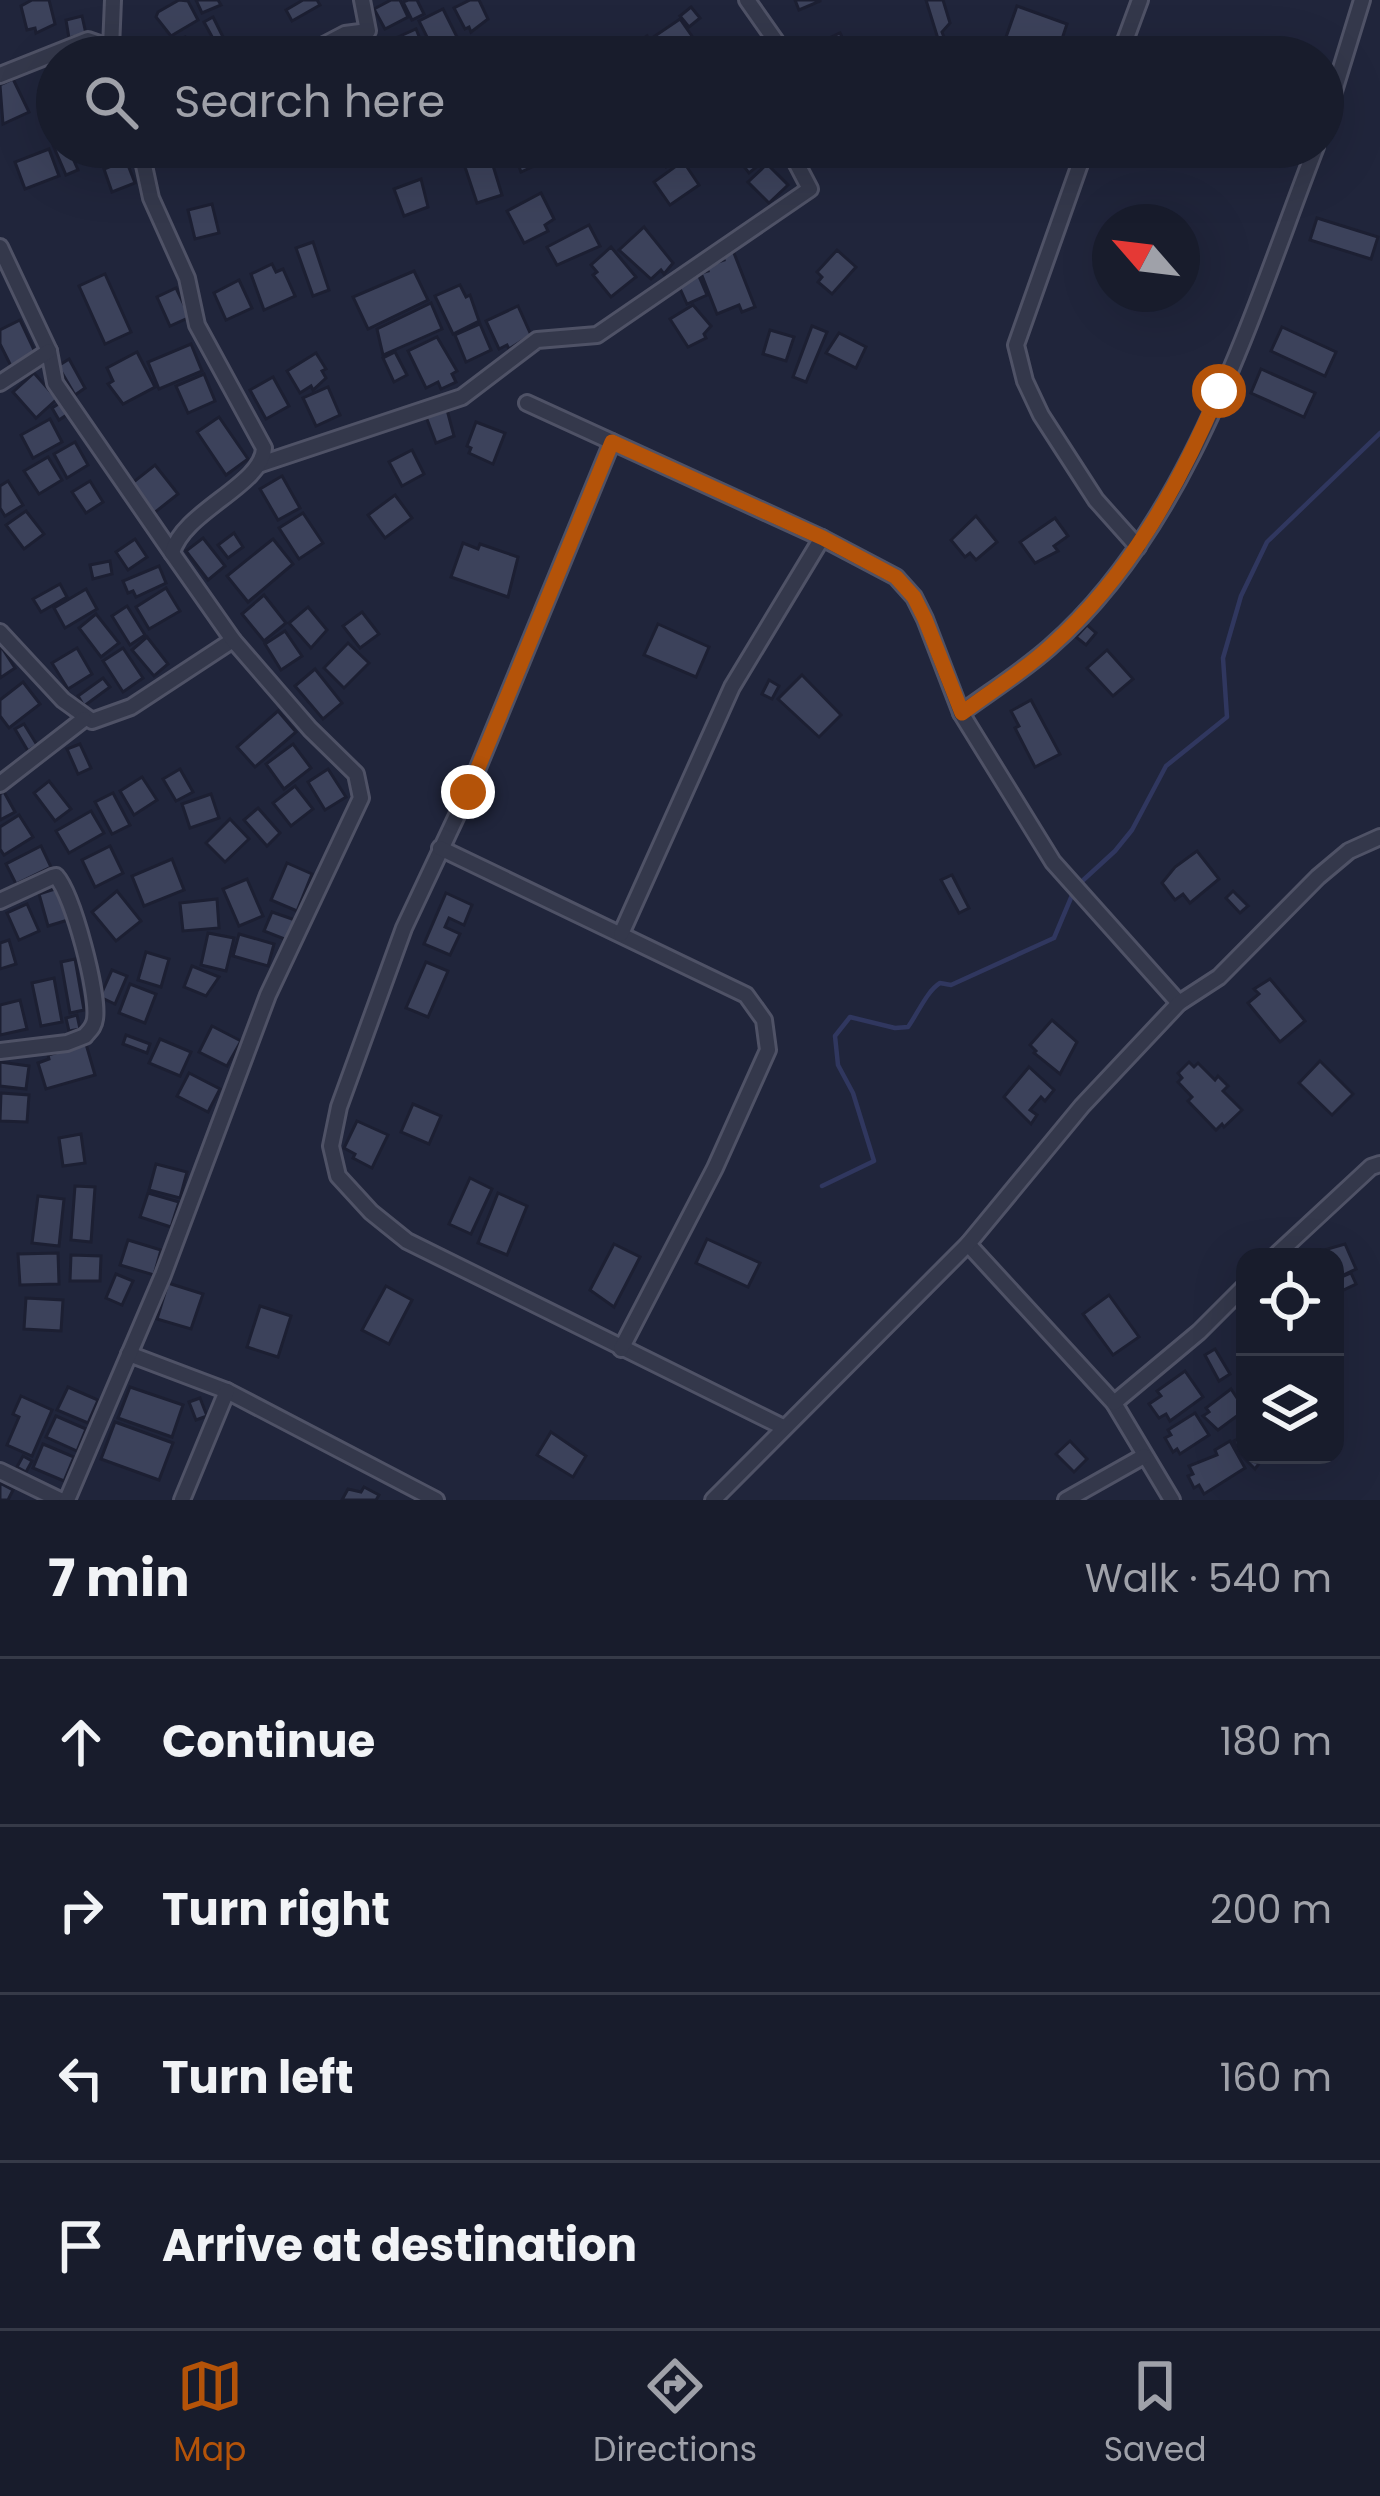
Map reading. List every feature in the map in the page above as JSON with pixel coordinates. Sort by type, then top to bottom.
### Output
[{"type":"street","points":[[112,36],[113,0]]},
{"type":"street","points":[[341,36],[368,31],[362,0]]},
{"type":"street","points":[[747,0],[773,36]]},
{"type":"street","points":[[1127,36],[1140,0]]},
{"type":"street","points":[[1344,57],[1361,0]]},
{"type":"street","points":[[0,76],[36,61]]},
{"type":"street","points":[[145,168],[151,198],[194,296],[197,325],[265,448],[261,464]]},
{"type":"street","points":[[172,553],[175,540],[193,522],[261,464],[462,397],[538,340],[597,335],[810,189],[799,168]]},
{"type":"street","points":[[1079,168],[1016,345],[1041,416],[1096,500],[1138,547]]},
{"type":"street","points":[[962,713],[1051,646],[1138,547],[1192,455],[1251,322],[1308,168]]},
{"type":"street","points":[[0,247],[49,352],[55,383],[233,640],[356,774],[361,797],[268,995],[164,1275],[63,1500],[0,1471]]},
{"type":"street","points":[[0,383],[49,352]]},
{"type":"street","points":[[527,403],[823,538],[896,577],[914,597],[962,713],[1053,862],[1180,1003]]},
{"type":"street","points":[[612,442],[468,792],[404,928],[339,1108],[331,1146],[338,1177],[407,1241],[783,1426]]},
{"type":"street","points":[[621,934],[732,687],[823,538]]},
{"type":"street","points":[[0,632],[84,719],[101,721],[233,640]]},
{"type":"street","points":[[0,784],[84,719]]},
{"type":"street","points":[[713,1500],[968,1244],[1082,1106],[1180,1003],[1219,977],[1349,850],[1380,837]]},
{"type":"street","points":[[440,848],[746,995],[764,1020],[769,1050],[715,1168],[620,1349]]},
{"type":"street","points":[[0,901],[56,876],[64,885],[81,936],[96,1016],[86,1036],[0,1052]]},
{"type":"street","points":[[1284,1248],[1371,1167],[1380,1164]]},
{"type":"street","points":[[968,1244],[1114,1403],[1172,1500]]},
{"type":"street","points":[[1114,1403],[1236,1295]]},
{"type":"street","points":[[129,1354],[227,1390],[436,1500]]},
{"type":"street","points":[[182,1500],[227,1390]]},
{"type":"street","points":[[1066,1500],[1144,1456]]},
{"type":"building","points":[[49,0],[55,24],[36,33],[35,28],[27,30],[21,6]]},
{"type":"building","points":[[179,0],[188,1],[198,20],[171,36],[156,17]]},
{"type":"building","points":[[196,0],[218,0],[221,5],[202,13]]},
{"type":"building","points":[[303,0],[317,0],[320,5],[292,21],[286,10]]},
{"type":"building","points":[[400,0],[408,17],[385,29],[374,9]]},
{"type":"building","points":[[417,0],[424,14],[412,20],[403,2]]},
{"type":"building","points":[[479,0],[488,19],[471,32],[454,8]]},
{"type":"building","points":[[795,0],[820,0],[820,1],[799,10]]},
{"type":"building","points":[[926,0],[943,0],[950,23],[944,36],[937,36]]},
{"type":"building","points":[[1017,6],[1067,24],[1063,36],[1006,36]]},
{"type":"building","points":[[691,7],[700,18],[689,27],[680,16]]},
{"type":"building","points":[[443,9],[456,36],[426,36],[419,21]]},
{"type":"building","points":[[82,16],[86,34],[69,36],[66,20]]},
{"type":"building","points":[[213,17],[222,36],[212,36],[204,22]]},
{"type":"building","points":[[680,19],[692,36],[655,36]]},
{"type":"building","points":[[13,79],[29,112],[3,124],[0,85]]},
{"type":"building","points":[[36,154],[36,168],[56,168],[59,176],[25,189],[15,162]]},
{"type":"building","points":[[129,168],[135,183],[112,192],[104,169]]},
{"type":"building","points":[[465,168],[494,168],[502,195],[477,203]]},
{"type":"building","points":[[673,168],[688,168],[699,185],[670,205],[654,182]]},
{"type":"building","points":[[763,168],[771,168],[788,185],[769,203],[748,182]]},
{"type":"building","points":[[421,179],[428,207],[404,216],[394,189]]},
{"type":"building","points":[[541,193],[554,219],[545,225],[548,231],[524,243],[507,211]]},
{"type":"building","points":[[212,204],[219,233],[195,239],[188,210]]},
{"type":"building","points":[[1317,218],[1378,237],[1371,259],[1310,240]]},
{"type":"building","points":[[589,225],[600,246],[557,265],[547,247]]},
{"type":"building","points":[[644,227],[673,263],[664,274],[661,270],[651,279],[619,250]]},
{"type":"building","points":[[313,242],[329,290],[313,296],[296,248]]},
{"type":"building","points":[[611,247],[636,277],[611,297],[593,275],[597,272],[591,265]]},
{"type":"building","points":[[732,248],[755,307],[742,312],[739,305],[717,314],[701,273],[708,271],[706,266],[724,260],[721,252]]},
{"type":"building","points":[[837,250],[856,267],[832,294],[818,282],[822,277],[817,272]]},
{"type":"building","points":[[272,264],[276,272],[283,269],[295,296],[264,310],[251,274]]},
{"type":"building","points":[[414,271],[428,300],[368,329],[353,297]]},
{"type":"building","points":[[105,274],[131,332],[105,344],[79,286]]},
{"type":"building","points":[[698,274],[707,295],[687,304],[678,284]]},
{"type":"building","points":[[239,280],[252,308],[226,320],[214,293]]},
{"type":"building","points":[[460,285],[466,297],[470,295],[479,321],[453,334],[435,296]]},
{"type":"building","points":[[176,288],[190,317],[170,326],[157,297]]},
{"type":"building","points":[[431,303],[442,329],[383,355],[377,329]]},
{"type":"building","points":[[693,305],[711,326],[706,338],[688,347],[670,319]]},
{"type":"building","points":[[518,306],[531,335],[509,349],[507,345],[499,349],[486,321]]},
{"type":"building","points":[[20,320],[36,354],[11,366],[0,344],[0,330]]},
{"type":"building","points":[[480,324],[491,350],[466,362],[455,335]]},
{"type":"building","points":[[812,326],[827,332],[806,382],[793,377]]},
{"type":"building","points":[[1282,327],[1336,352],[1325,376],[1271,351]]},
{"type":"building","points":[[770,330],[794,337],[786,361],[763,354]]},
{"type":"building","points":[[839,333],[866,347],[856,368],[826,353]]},
{"type":"building","points":[[437,337],[457,371],[452,374],[456,382],[441,389],[438,382],[426,388],[408,351]]},
{"type":"building","points":[[191,344],[202,371],[159,389],[148,362]]},
{"type":"building","points":[[137,352],[155,387],[123,404],[108,384],[113,381],[107,368]]},
{"type":"building","points":[[395,352],[407,375],[394,382],[383,358]]},
{"type":"building","points":[[316,353],[326,378],[313,390],[311,386],[300,393],[287,371]]},
{"type":"building","points":[[69,359],[85,388],[75,395],[58,366]]},
{"type":"building","points":[[1261,369],[1315,393],[1304,417],[1251,393]]},
{"type":"building","points":[[34,373],[57,399],[36,418],[13,392]]},
{"type":"building","points":[[204,374],[215,401],[188,413],[176,386]]},
{"type":"building","points":[[273,377],[289,406],[266,419],[250,390]]},
{"type":"building","points":[[328,387],[340,415],[316,426],[303,398]]},
{"type":"building","points":[[60,403],[68,414],[59,420],[52,408]]},
{"type":"building","points":[[446,406],[454,436],[436,443],[425,414]]},
{"type":"building","points":[[219,417],[248,459],[226,475],[197,432]]},
{"type":"building","points":[[50,419],[62,442],[33,458],[21,435]]},
{"type":"building","points":[[476,422],[505,433],[493,464],[469,453]]},
{"type":"building","points":[[75,442],[88,465],[67,478],[54,454]]},
{"type":"building","points":[[412,450],[424,474],[402,486],[389,462]]},
{"type":"building","points":[[48,457],[62,480],[39,494],[24,471]]},
{"type":"building","points":[[155,465],[178,494],[154,513],[131,484]]},
{"type":"building","points":[[282,476],[300,508],[278,520],[260,489]]},
{"type":"building","points":[[8,481],[23,505],[5,516],[0,508],[0,486]]},
{"type":"building","points":[[90,481],[103,502],[86,513],[72,492]]},
{"type":"building","points":[[395,495],[412,518],[385,538],[368,515]]},
{"type":"building","points":[[26,511],[44,534],[24,549],[6,525]]},
{"type":"building","points":[[303,513],[323,543],[299,559],[279,528]]},
{"type":"building","points":[[976,516],[997,542],[976,560],[970,553],[965,557],[951,540]]},
{"type":"building","points":[[1055,518],[1068,536],[1054,546],[1058,551],[1035,563],[1020,542]]},
{"type":"building","points":[[234,533],[243,547],[228,558],[218,545]]},
{"type":"building","points":[[203,538],[225,566],[208,580],[186,551]]},
{"type":"building","points":[[135,539],[147,557],[128,570],[116,552]]},
{"type":"building","points":[[273,539],[293,564],[248,602],[227,576]]},
{"type":"building","points":[[463,543],[518,557],[508,597],[451,577]]},
{"type":"building","points":[[110,561],[112,574],[93,579],[90,565]]},
{"type":"building","points":[[159,566],[166,583],[136,597],[133,591],[128,593],[123,581]]},
{"type":"building","points":[[60,584],[67,597],[41,612],[33,599]]},
{"type":"building","points":[[166,588],[180,611],[149,629],[136,607]]},
{"type":"building","points":[[86,589],[97,609],[65,628],[54,608]]},
{"type":"building","points":[[264,595],[286,623],[264,641],[242,614]]},
{"type":"building","points":[[127,606],[145,635],[130,645],[112,616]]},
{"type":"building","points":[[308,607],[327,630],[311,648],[289,623]]},
{"type":"building","points":[[362,612],[379,634],[360,648],[343,626]]},
{"type":"building","points":[[96,614],[119,643],[101,657],[79,628]]},
{"type":"building","points":[[658,624],[709,647],[696,677],[644,655]]},
{"type":"building","points":[[1087,625],[1096,633],[1086,645],[1076,637]]},
{"type":"building","points":[[285,631],[302,656],[281,670],[265,644]]},
{"type":"building","points":[[147,637],[168,664],[154,676],[132,650]]},
{"type":"building","points":[[348,643],[369,663],[344,688],[324,668]]},
{"type":"building","points":[[77,648],[92,674],[68,689],[52,663]]},
{"type":"building","points":[[123,648],[143,678],[123,692],[103,661]]},
{"type":"building","points":[[0,649],[15,668],[0,678]]},
{"type":"building","points":[[1107,650],[1133,679],[1113,696],[1087,668]]},
{"type":"building","points":[[315,669],[342,703],[323,719],[295,686]]},
{"type":"building","points":[[802,675],[841,715],[819,737],[778,699]]},
{"type":"building","points":[[103,678],[110,687],[84,706],[78,696]]},
{"type":"building","points":[[769,680],[779,686],[772,699],[762,694]]},
{"type":"building","points":[[23,682],[40,704],[9,728],[0,716],[0,700]]},
{"type":"building","points":[[1031,700],[1060,754],[1035,767],[1011,711]]},
{"type":"building","points":[[278,711],[296,732],[255,767],[237,747]]},
{"type":"building","points":[[24,724],[37,745],[28,751],[15,729]]},
{"type":"building","points":[[80,744],[91,768],[78,774],[67,749]]},
{"type":"building","points":[[293,744],[311,768],[284,789],[266,764]]},
{"type":"building","points":[[180,769],[193,792],[176,801],[163,779]]},
{"type":"building","points":[[328,769],[346,797],[325,810],[308,782]]},
{"type":"building","points":[[142,777],[157,800],[134,815],[120,791]]},
{"type":"building","points":[[49,781],[71,809],[55,821],[34,793]]},
{"type":"building","points":[[295,786],[313,809],[291,826],[273,803]]},
{"type":"building","points":[[4,792],[15,812],[0,820],[0,794]]},
{"type":"building","points":[[113,793],[130,825],[112,834],[95,802]]},
{"type":"building","points":[[211,794],[219,818],[190,828],[182,804]]},
{"type":"building","points":[[258,808],[280,833],[267,846],[244,820]]},
{"type":"building","points":[[91,811],[104,833],[69,853],[56,831]]},
{"type":"building","points":[[19,815],[33,837],[4,855],[0,827]]},
{"type":"building","points":[[230,819],[249,839],[225,862],[206,843]]},
{"type":"building","points":[[41,846],[51,867],[16,884],[6,864]]},
{"type":"building","points":[[110,846],[123,873],[95,887],[82,860]]},
{"type":"building","points":[[1197,851],[1219,879],[1190,903],[1183,894],[1175,900],[1162,883]]},
{"type":"building","points":[[172,859],[184,890],[144,906],[132,876]]},
{"type":"building","points":[[287,863],[312,874],[297,911],[271,900]]},
{"type":"building","points":[[952,875],[969,908],[959,913],[941,880]]},
{"type":"building","points":[[247,879],[263,916],[239,926],[223,889]]},
{"type":"building","points":[[58,888],[68,920],[48,926],[39,894]]},
{"type":"building","points":[[117,891],[141,921],[116,941],[92,912]]},
{"type":"building","points":[[1233,891],[1248,906],[1240,913],[1226,898]]},
{"type":"building","points":[[446,893],[472,905],[464,925],[449,918],[445,927],[460,934],[450,955],[424,944]]},
{"type":"building","points":[[217,899],[219,928],[183,931],[180,903]]},
{"type":"building","points":[[27,904],[39,931],[19,940],[7,913]]},
{"type":"building","points":[[272,912],[295,920],[287,940],[264,931]]},
{"type":"building","points":[[208,933],[234,938],[226,971],[201,965]]},
{"type":"building","points":[[239,934],[274,944],[268,966],[233,956]]},
{"type":"building","points":[[9,940],[16,964],[0,969],[0,943]]},
{"type":"building","points":[[146,952],[169,959],[161,987],[138,980]]},
{"type":"building","points":[[75,959],[84,1010],[70,1013],[61,962]]},
{"type":"building","points":[[426,962],[448,971],[428,1017],[406,1008]]},
{"type":"building","points":[[192,966],[219,977],[206,996],[184,987]]},
{"type":"building","points":[[112,970],[127,976],[115,1004],[100,997]]},
{"type":"building","points":[[54,978],[62,1022],[41,1026],[32,983]]},
{"type":"building","points":[[1270,979],[1305,1021],[1280,1042],[1248,1003],[1259,994],[1254,989]]},
{"type":"building","points":[[130,984],[156,994],[145,1023],[119,1013]]},
{"type":"building","points":[[20,1000],[27,1029],[0,1035],[0,1005]]},
{"type":"building","points":[[77,1015],[80,1029],[69,1031],[66,1018]]},
{"type":"building","points":[[1052,1020],[1077,1042],[1060,1074],[1030,1045]]},
{"type":"building","points":[[212,1026],[241,1041],[227,1066],[199,1052]]},
{"type":"building","points":[[126,1035],[150,1044],[147,1053],[123,1044]]},
{"type":"building","points":[[160,1039],[191,1052],[180,1076],[149,1063]]},
{"type":"building","points":[[86,1044],[95,1075],[46,1089],[38,1063],[49,1059],[48,1055]]},
{"type":"building","points":[[1320,1061],[1353,1094],[1332,1115],[1299,1083]]},
{"type":"building","points":[[0,1062],[29,1066],[26,1089],[0,1086]]},
{"type":"building","points":[[1189,1062],[1194,1067],[1198,1063],[1215,1080],[1218,1076],[1228,1086],[1223,1091],[1242,1110],[1224,1127],[1216,1130],[1188,1101],[1192,1097],[1178,1082],[1182,1078],[1178,1073]]},
{"type":"building","points":[[1029,1067],[1054,1090],[1030,1110],[1037,1115],[1031,1124],[1004,1097]]},
{"type":"building","points":[[189,1073],[220,1089],[208,1112],[177,1096]]},
{"type":"building","points":[[1,1093],[29,1095],[27,1122],[0,1121]]},
{"type":"building","points":[[413,1104],[441,1116],[429,1144],[401,1132]]},
{"type":"building","points":[[357,1121],[388,1135],[372,1168],[344,1148]]},
{"type":"building","points":[[81,1134],[85,1163],[63,1166],[59,1138]]},
{"type":"building","points":[[156,1164],[187,1172],[180,1198],[149,1190]]},
{"type":"building","points":[[470,1178],[492,1189],[471,1234],[449,1224]]},
{"type":"building","points":[[75,1186],[95,1187],[91,1242],[71,1240]]},
{"type":"building","points":[[148,1193],[179,1202],[171,1227],[140,1217]]},
{"type":"building","points":[[498,1193],[527,1206],[507,1255],[478,1243]]},
{"type":"building","points":[[38,1196],[64,1199],[59,1246],[32,1243]]},
{"type":"building","points":[[707,1239],[760,1263],[748,1287],[696,1263]]},
{"type":"building","points":[[128,1240],[161,1250],[154,1275],[120,1265]]},
{"type":"building","points":[[614,1244],[640,1257],[614,1307],[590,1290]]},
{"type":"building","points":[[1345,1244],[1356,1269],[1344,1275],[1344,1248],[1331,1248]]},
{"type":"building","points":[[58,1253],[59,1284],[20,1285],[18,1254]]},
{"type":"building","points":[[71,1255],[101,1256],[100,1281],[70,1281]]},
{"type":"building","points":[[1351,1273],[1356,1284],[1344,1290],[1344,1276]]},
{"type":"building","points":[[116,1274],[133,1281],[122,1305],[106,1298]]},
{"type":"building","points":[[168,1283],[203,1294],[191,1329],[157,1319]]},
{"type":"building","points":[[386,1286],[412,1300],[389,1344],[362,1330]]},
{"type":"building","points":[[1109,1295],[1139,1337],[1113,1355],[1083,1314]]},
{"type":"building","points":[[26,1298],[63,1300],[61,1331],[24,1329]]},
{"type":"building","points":[[260,1306],[291,1316],[278,1357],[247,1347]]},
{"type":"building","points":[[1215,1349],[1230,1374],[1219,1381],[1205,1355]]},
{"type":"building","points":[[1185,1371],[1203,1397],[1170,1421],[1166,1414],[1159,1418],[1149,1404],[1161,1396],[1157,1391]]},
{"type":"building","points":[[68,1387],[98,1400],[88,1423],[57,1410]]},
{"type":"building","points":[[130,1387],[183,1405],[172,1437],[118,1418]]},
{"type":"building","points":[[1231,1389],[1236,1396],[1236,1417],[1218,1430],[1203,1416],[1209,1412],[1206,1408]]},
{"type":"building","points":[[21,1396],[52,1410],[32,1456],[7,1445],[19,1417],[13,1414]]},
{"type":"building","points":[[200,1398],[207,1416],[196,1420],[189,1402]]},
{"type":"building","points":[[1195,1413],[1209,1435],[1180,1454],[1177,1449],[1173,1452],[1165,1438],[1171,1435],[1168,1430]]},
{"type":"building","points":[[56,1416],[86,1429],[77,1451],[46,1437]]},
{"type":"building","points":[[115,1422],[173,1443],[159,1480],[101,1459]]},
{"type":"building","points":[[551,1432],[586,1456],[573,1477],[537,1455]]},
{"type":"building","points":[[1070,1441],[1087,1459],[1074,1472],[1056,1454]]},
{"type":"building","points":[[1230,1441],[1236,1464],[1245,1468],[1204,1494],[1199,1485],[1194,1488],[1189,1466],[1217,1455],[1215,1450]]},
{"type":"building","points":[[43,1444],[74,1457],[64,1481],[33,1468]]},
{"type":"building","points":[[23,1456],[32,1461],[26,1472],[17,1467]]},
{"type":"building","points":[[0,1483],[13,1490],[8,1500],[0,1500]]},
{"type":"building","points":[[364,1487],[379,1495],[376,1500],[342,1500],[348,1489],[361,1492]]},
{"type":"waterway","points":[[1079,884],[1132,830],[1166,766],[1227,717],[1223,658],[1241,596],[1267,542],[1380,433]]},
{"type":"waterway","points":[[822,1186],[874,1161],[853,1093],[838,1065],[835,1036],[850,1017],[908,1027],[940,983],[951,985],[1054,938],[1073,893]]},
{"type":"route","points":[[468,792],[612,442],[823,538],[896,577],[925,619],[962,713],[1051,646],[1138,547],[1192,455],[1219,391]]}]
